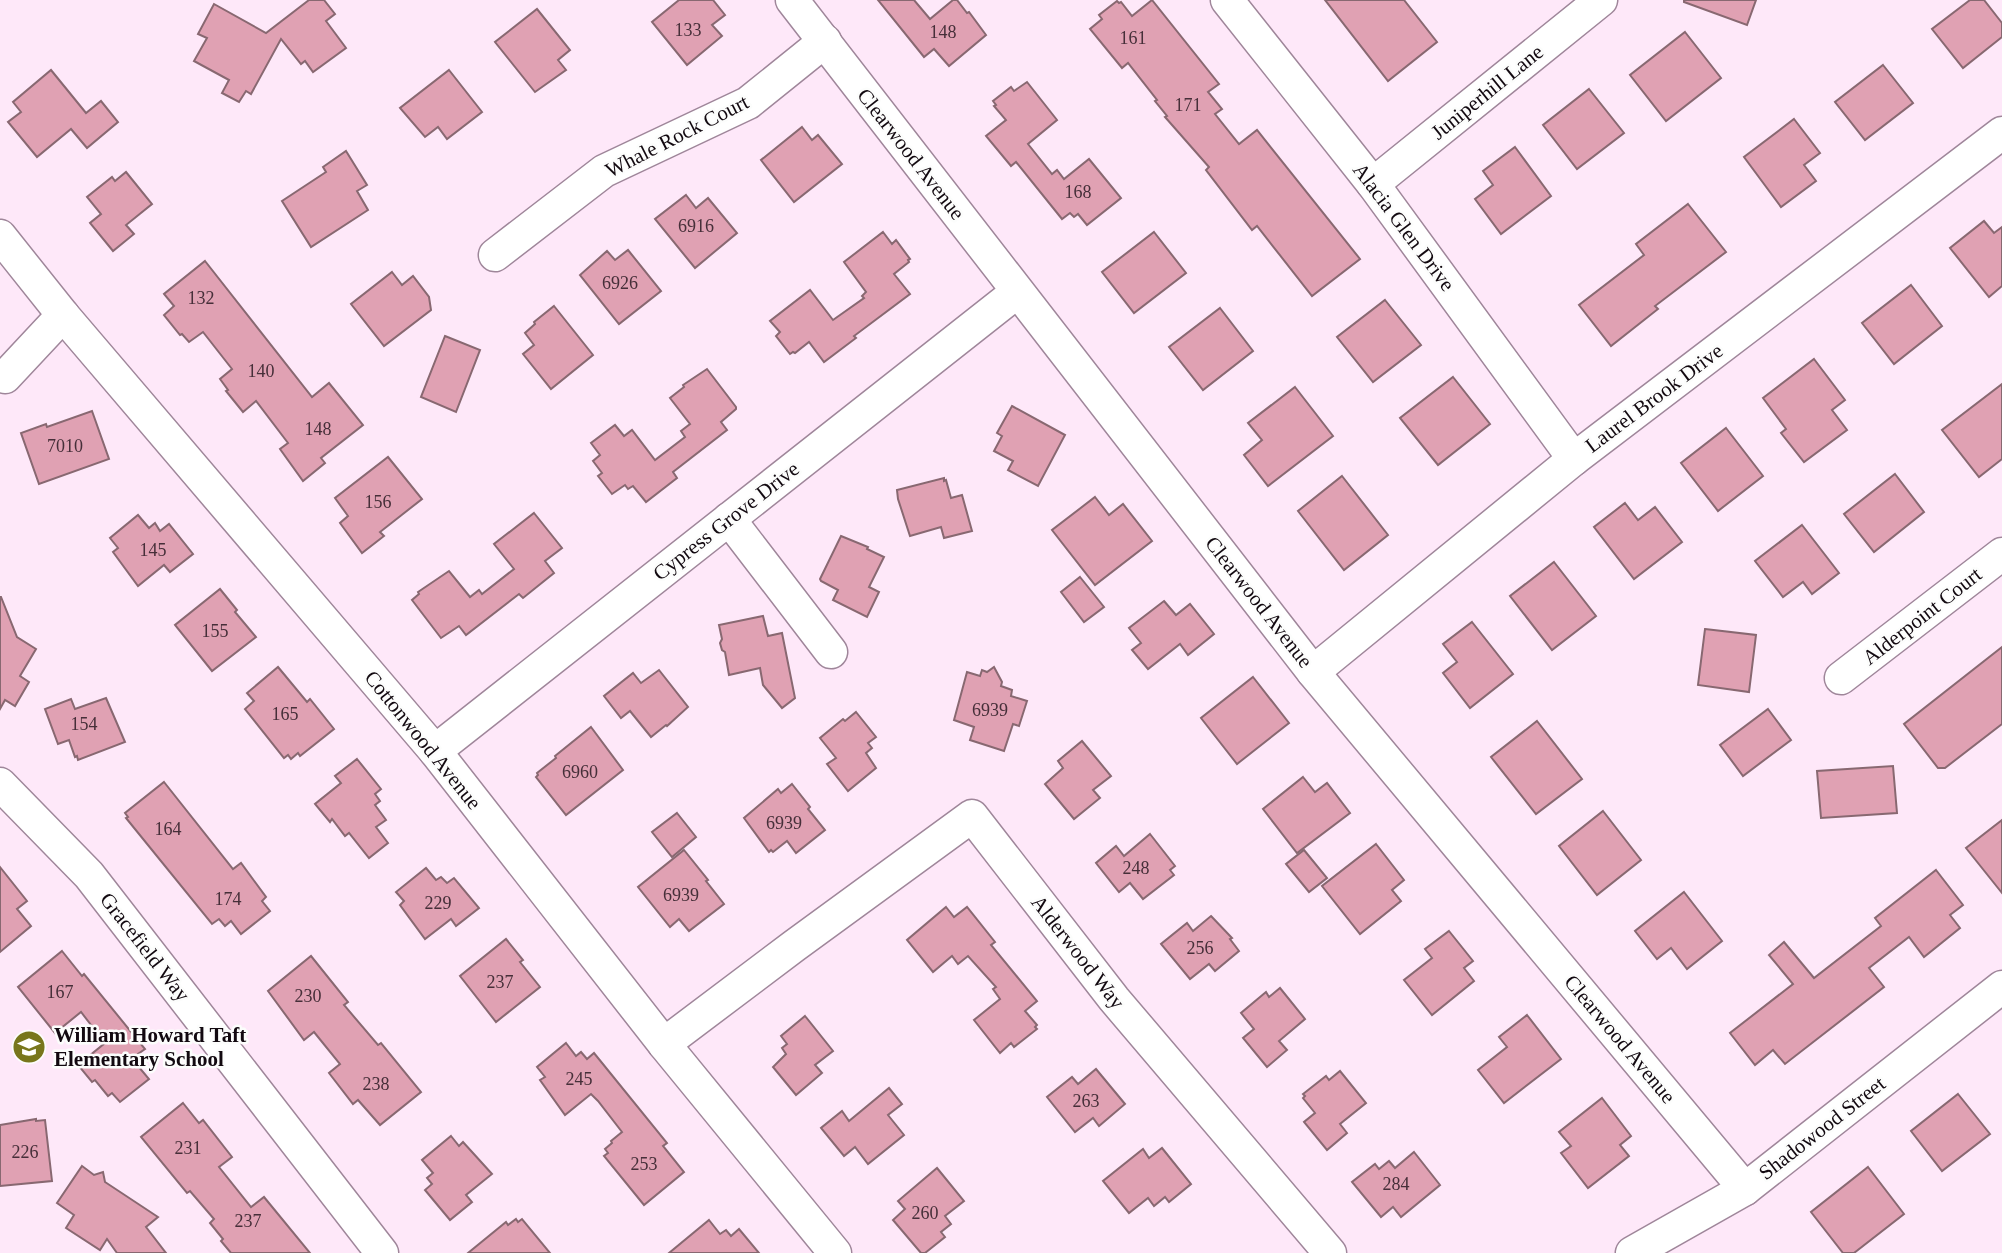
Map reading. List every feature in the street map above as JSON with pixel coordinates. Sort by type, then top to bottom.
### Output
[{"type":"street","name":"Clearwood Avenue","points":[[792,0],[1313,672],[1745,1189]]},
{"type":"street","name":"Alacia Glen Drive","points":[[1227,0],[1373,184],[1574,459]]},
{"type":"street","name":"Juniperhill Lane","points":[[1373,184],[1601,0]]},
{"type":"street","name":"Whale Rock Court","points":[[495,255],[604,171],[748,103],[824,41]]},
{"type":"street","name":"Laurel Brook Drive","points":[[1313,672],[1574,459],[2002,133]]},
{"type":"street","name":"Cottonwood Avenue","points":[[0,236],[63,315],[435,751],[664,1044],[835,1253]]},
{"type":"street","name":"Cypress Grove Drive","points":[[435,751],[1017,292]]},
{"type":"street","points":[[5,377],[63,315]]},
{"type":"street","points":[[729,519],[831,652]]},
{"type":"street","name":"Alderpoint Court","points":[[1841,678],[2002,554]]},
{"type":"street","name":"Gracefield Way","points":[[0,784],[89,875],[382,1253]]},
{"type":"street","name":"Alderwood Way","points":[[664,1044],[972,816],[1114,999],[1330,1253]]},
{"type":"street","name":"Shadowood Street","points":[[1632,1253],[1745,1189],[2002,987]]},
{"type":"building","points":[[309,0],[324,0],[335,14],[326,21],[346,48],[313,72],[305,61],[301,64],[281,39],[251,94],[246,91],[239,102],[222,93],[229,80],[194,61],[207,38],[198,34],[214,4],[266,33]]},
{"type":"building","points":[[679,0],[713,0],[725,15],[712,25],[722,36],[687,65],[652,22]]},
{"type":"building","points":[[878,0],[914,0],[930,19],[953,0],[957,0],[986,35],[949,66],[934,49],[924,57]]},
{"type":"building","points":[[1152,0],[1219,84],[1208,92],[1222,109],[1215,114],[1239,144],[1257,130],[1360,259],[1312,296],[1257,226],[1252,230],[1206,170],[1209,167],[1165,117],[1167,116],[1155,101],[1157,100],[1128,63],[1122,68],[1090,29],[1102,19],[1099,15],[1117,1],[1121,2],[1132,16]]},
{"type":"building","points":[[1325,0],[1404,0],[1437,42],[1388,81]]},
{"type":"building","points":[[1684,0],[1756,0],[1747,25]]},
{"type":"building","points":[[1970,0],[1984,0],[2002,23],[2002,37],[1963,68],[1932,29]]},
{"type":"building","points":[[537,9],[570,50],[558,60],[566,70],[535,92],[495,42]]},
{"type":"building","points":[[1685,32],[1721,78],[1666,121],[1630,75]]},
{"type":"building","points":[[1883,65],[1913,103],[1865,140],[1835,102]]},
{"type":"building","points":[[51,70],[86,113],[101,101],[118,122],[87,148],[71,129],[37,157],[8,122],[21,112],[13,102]]},
{"type":"building","points":[[449,70],[482,112],[447,139],[438,127],[425,137],[400,108]]},
{"type":"building","points":[[1027,82],[1057,120],[1028,144],[1052,174],[1057,170],[1064,179],[1089,159],[1121,198],[1087,225],[1078,214],[1074,217],[1070,213],[1062,219],[1016,162],[1011,166],[986,136],[1006,120],[993,101],[1011,87],[1014,91]]},
{"type":"building","points":[[1589,89],[1624,133],[1577,169],[1543,125]]},
{"type":"building","points":[[1794,119],[1820,153],[1804,165],[1816,181],[1781,207],[1744,157]]},
{"type":"building","points":[[802,127],[812,140],[818,135],[842,164],[794,202],[761,160]]},
{"type":"building","points":[[1515,147],[1551,196],[1501,234],[1475,199],[1493,185],[1483,171]]},
{"type":"building","points":[[346,151],[367,185],[357,191],[368,210],[311,247],[282,201],[326,172],[323,167]]},
{"type":"building","points":[[126,172],[152,204],[126,225],[134,234],[113,251],[90,223],[101,214],[87,197],[112,177],[115,181]]},
{"type":"building","points":[[686,195],[696,208],[708,198],[737,233],[695,268],[655,219]]},
{"type":"building","points":[[1688,204],[1726,252],[1655,306],[1658,309],[1611,346],[1579,305],[1644,255],[1636,244]]},
{"type":"building","points":[[1984,221],[1994,233],[2002,227],[2002,286],[1989,297],[1950,248]]},
{"type":"building","points":[[883,232],[892,244],[896,240],[910,259],[894,274],[910,294],[824,362],[809,342],[790,354],[776,336],[780,332],[770,321],[810,290],[833,320],[864,298],[862,296],[866,292],[844,262]]},
{"type":"building","points":[[1154,232],[1186,273],[1134,313],[1102,272]]},
{"type":"building","points":[[628,250],[661,291],[619,324],[580,275],[607,251],[615,260]]},
{"type":"building","points":[[205,261],[312,397],[329,383],[363,425],[321,458],[325,463],[303,481],[280,449],[288,443],[256,401],[243,412],[226,391],[228,390],[220,379],[232,369],[203,332],[189,342],[164,315],[174,306],[164,294]]},
{"type":"building","points":[[392,272],[402,285],[413,276],[429,297],[431,310],[384,346],[351,304]]},
{"type":"building","points":[[1911,285],[1942,326],[1894,364],[1862,323]]},
{"type":"building","points":[[1385,300],[1421,345],[1373,382],[1337,337]]},
{"type":"building","points":[[554,306],[593,355],[551,389],[523,354],[534,345],[525,333]]},
{"type":"building","points":[[1220,308],[1253,351],[1203,390],[1169,347]]},
{"type":"building","points":[[445,336],[480,350],[456,412],[421,397]]},
{"type":"building","points":[[1814,359],[1845,400],[1832,410],[1847,430],[1804,462],[1781,433],[1786,429],[1763,398]]},
{"type":"building","points":[[707,369],[736,407],[721,422],[727,430],[673,472],[677,478],[646,502],[633,486],[628,489],[625,485],[612,494],[598,476],[602,473],[593,461],[600,455],[591,443],[615,425],[624,436],[632,430],[655,460],[685,437],[681,431],[690,424],[670,398],[684,387],[683,385]]},
{"type":"building","points":[[1453,377],[1490,424],[1438,465],[1400,418]]},
{"type":"building","points":[[2002,384],[2002,459],[1979,477],[1942,430]]},
{"type":"building","points":[[1295,387],[1333,436],[1268,486],[1244,455],[1262,440],[1248,423]]},
{"type":"building","points":[[1012,406],[1065,435],[1038,486],[1008,470],[1013,461],[994,451],[1002,436],[997,433]]},
{"type":"building","points":[[92,411],[109,459],[39,484],[21,433]]},
{"type":"building","points":[[1726,428],[1763,476],[1718,511],[1681,463]]},
{"type":"building","points":[[388,457],[422,499],[380,532],[384,536],[362,553],[340,523],[348,516],[335,498]]},
{"type":"building","points":[[1895,474],[1924,512],[1874,552],[1844,514]]},
{"type":"building","points":[[1342,476],[1388,535],[1344,570],[1298,511]]},
{"type":"building","points":[[944,478],[951,498],[962,495],[972,531],[944,538],[941,527],[910,536],[897,490]]},
{"type":"building","points":[[1095,497],[1109,515],[1123,504],[1152,541],[1095,585],[1052,530]]},
{"type":"building","points":[[1625,503],[1638,520],[1655,507],[1682,542],[1634,579],[1594,527]]},
{"type":"building","points":[[534,513],[562,548],[545,561],[554,573],[523,598],[519,594],[466,635],[459,626],[441,638],[412,600],[418,592],[449,571],[470,597],[479,590],[482,594],[514,569],[494,544]]},
{"type":"building","points":[[138,515],[149,528],[155,523],[160,531],[169,524],[193,554],[170,572],[164,565],[138,586],[113,552],[118,548],[110,538]]},
{"type":"building","points":[[1802,525],[1839,573],[1812,594],[1803,582],[1783,597],[1755,561]]},
{"type":"building","points":[[841,536],[884,557],[869,587],[879,592],[867,617],[833,600],[838,590],[820,579]]},
{"type":"building","points":[[1554,562],[1596,616],[1552,650],[1510,596]]},
{"type":"building","points":[[1080,577],[1104,607],[1084,622],[1061,592]]},
{"type":"building","points":[[220,589],[256,637],[212,671],[175,625]]},
{"type":"building","points":[[0,597],[17,637],[36,649],[20,676],[29,682],[15,706],[5,700],[0,709]]},
{"type":"building","points":[[1164,601],[1176,615],[1190,604],[1214,634],[1188,655],[1180,644],[1148,669],[1132,650],[1141,643],[1129,628]]},
{"type":"building","points":[[763,616],[768,636],[782,633],[795,698],[782,708],[763,685],[760,668],[729,675],[725,652],[720,643],[722,639],[719,625]]},
{"type":"building","points":[[1472,622],[1513,674],[1470,708],[1443,673],[1457,662],[1443,644]]},
{"type":"building","points":[[1705,629],[1756,635],[1749,692],[1698,685]]},
{"type":"building","points":[[2002,647],[2002,724],[1945,768],[1938,768],[1904,724]]},
{"type":"building","points":[[278,667],[307,702],[310,699],[334,729],[300,756],[298,753],[291,759],[288,755],[284,758],[245,709],[254,701],[247,693]]},
{"type":"building","points":[[994,667],[1002,682],[1001,686],[1012,690],[1011,696],[1027,701],[1019,726],[1013,724],[1004,751],[970,740],[974,727],[954,720],[967,672],[980,676],[982,670],[987,672]]},
{"type":"building","points":[[659,670],[688,707],[651,737],[630,711],[621,718],[604,696],[633,673],[641,683]]},
{"type":"building","points":[[1253,677],[1289,723],[1237,764],[1201,718]]},
{"type":"building","points":[[106,698],[125,742],[78,760],[69,740],[58,744],[45,709],[71,699],[75,709]]},
{"type":"building","points":[[1768,709],[1791,740],[1743,776],[1720,745]]},
{"type":"building","points":[[856,712],[876,737],[868,743],[872,748],[866,753],[876,768],[848,791],[827,764],[836,758],[820,738]]},
{"type":"building","points":[[1537,721],[1582,779],[1536,814],[1491,757]]},
{"type":"building","points":[[591,727],[623,770],[566,815],[536,777],[537,773]]},
{"type":"building","points":[[1082,741],[1111,776],[1093,790],[1100,798],[1074,819],[1045,784],[1063,768],[1058,761]]},
{"type":"building","points":[[357,759],[381,789],[375,794],[380,801],[375,805],[386,820],[376,827],[388,843],[369,858],[349,833],[345,836],[332,819],[330,822],[315,804],[341,783],[335,776]]},
{"type":"building","points":[[1893,766],[1897,813],[1821,818],[1817,771]]},
{"type":"building","points":[[1303,777],[1315,792],[1327,783],[1350,813],[1297,853],[1263,809]]},
{"type":"building","points":[[164,782],[233,869],[241,863],[266,897],[262,901],[270,911],[241,934],[231,921],[225,926],[219,919],[212,924],[126,818],[128,817],[125,813]]},
{"type":"building","points":[[792,784],[825,830],[796,853],[787,841],[769,852],[744,818],[778,789],[781,793]]},
{"type":"building","points":[[1603,811],[1641,860],[1597,895],[1559,846]]},
{"type":"building","points":[[677,813],[696,837],[672,857],[652,832]]},
{"type":"building","points":[[2002,820],[2002,893],[1966,848]]},
{"type":"building","points":[[1150,834],[1175,866],[1170,870],[1174,875],[1143,899],[1130,883],[1119,892],[1096,863],[1116,846],[1124,856]]},
{"type":"building","points":[[1376,844],[1404,880],[1392,890],[1401,901],[1360,934],[1322,886]]},
{"type":"building","points":[[684,850],[724,904],[689,931],[679,919],[670,927],[638,887]]},
{"type":"building","points":[[1304,850],[1327,878],[1309,892],[1286,864]]},
{"type":"building","points":[[0,867],[27,901],[17,909],[31,926],[0,952]]},
{"type":"building","points":[[426,868],[436,880],[441,877],[447,883],[454,878],[479,908],[456,926],[451,919],[425,939],[400,905],[404,901],[396,892]]},
{"type":"building","points":[[1936,870],[1963,905],[1950,915],[1960,928],[1924,957],[1909,937],[1869,968],[1884,987],[1785,1064],[1773,1050],[1755,1065],[1730,1033],[1793,984],[1769,955],[1784,942],[1814,978],[1881,926],[1875,918]]},
{"type":"building","points":[[1684,892],[1722,941],[1687,969],[1671,948],[1657,959],[1635,931]]},
{"type":"building","points":[[946,907],[954,917],[967,907],[995,942],[991,945],[1037,1001],[1025,1011],[1037,1025],[1037,1029],[1014,1047],[1011,1043],[1000,1053],[974,1020],[1000,999],[993,989],[996,987],[968,956],[958,964],[952,956],[933,972],[907,940]]},
{"type":"building","points":[[1211,916],[1232,938],[1230,939],[1239,951],[1215,971],[1209,964],[1190,979],[1161,944],[1187,923],[1193,931]]},
{"type":"building","points":[[1449,931],[1473,961],[1464,968],[1474,981],[1432,1015],[1404,980],[1432,958],[1425,949]]},
{"type":"building","points":[[506,939],[540,987],[496,1022],[460,976]]},
{"type":"building","points":[[62,951],[145,1049],[138,1054],[144,1061],[138,1066],[149,1079],[120,1102],[112,1093],[108,1096],[95,1080],[92,1082],[78,1065],[105,1043],[81,1012],[55,1033],[18,987]]},
{"type":"building","points":[[311,956],[348,1002],[344,1005],[378,1045],[381,1043],[421,1092],[380,1125],[358,1100],[353,1104],[329,1073],[340,1064],[314,1032],[304,1040],[268,991]]},
{"type":"building","points":[[1280,988],[1305,1019],[1279,1041],[1287,1050],[1267,1067],[1243,1038],[1254,1029],[1241,1013],[1266,992],[1269,997]]},
{"type":"building","points":[[1527,1015],[1561,1059],[1504,1103],[1478,1070],[1507,1047],[1499,1037]]},
{"type":"building","points":[[805,1016],[833,1051],[815,1065],[822,1073],[796,1095],[773,1067],[786,1054],[782,1048],[787,1044],[781,1036]]},
{"type":"building","points":[[566,1043],[576,1056],[581,1052],[587,1059],[594,1053],[667,1143],[663,1146],[684,1172],[644,1205],[604,1156],[608,1153],[605,1149],[611,1141],[622,1132],[598,1101],[591,1094],[565,1115],[540,1080],[545,1077],[537,1067]]},
{"type":"building","points":[[1096,1069],[1125,1104],[1099,1126],[1093,1118],[1075,1132],[1047,1097],[1072,1077],[1078,1084]]},
{"type":"building","points":[[1340,1071],[1366,1103],[1340,1124],[1347,1133],[1327,1150],[1304,1122],[1315,1113],[1303,1098],[1303,1094],[1326,1076],[1329,1080]]},
{"type":"building","points":[[889,1088],[902,1104],[888,1115],[904,1135],[868,1164],[855,1147],[844,1156],[821,1128],[842,1111],[849,1121]]},
{"type":"building","points":[[1958,1094],[1990,1134],[1942,1171],[1911,1131]]},
{"type":"building","points":[[1602,1098],[1631,1136],[1620,1145],[1629,1156],[1588,1188],[1561,1153],[1571,1146],[1559,1132]]},
{"type":"building","points":[[183,1103],[199,1123],[203,1120],[232,1157],[219,1167],[251,1207],[264,1197],[310,1253],[231,1253],[210,1223],[214,1219],[190,1191],[187,1193],[141,1137]]},
{"type":"building","points":[[45,1120],[52,1181],[0,1186],[0,1125]]},
{"type":"building","points":[[451,1136],[459,1146],[463,1142],[492,1174],[466,1195],[472,1202],[450,1220],[425,1190],[432,1184],[427,1178],[433,1173],[422,1160]]},
{"type":"building","points":[[1162,1148],[1191,1184],[1169,1202],[1165,1197],[1154,1206],[1148,1198],[1129,1213],[1103,1181],[1143,1149],[1149,1158]]},
{"type":"building","points":[[1414,1152],[1440,1185],[1401,1217],[1393,1207],[1381,1217],[1352,1182],[1375,1164],[1379,1169],[1389,1161],[1395,1168]]},
{"type":"building","points":[[82,1166],[94,1175],[103,1172],[105,1182],[158,1217],[146,1227],[166,1253],[117,1253],[107,1239],[100,1250],[66,1228],[74,1215],[57,1203]]},
{"type":"building","points":[[1868,1167],[1904,1214],[1854,1253],[1843,1253],[1811,1212]]},
{"type":"building","points":[[937,1168],[964,1201],[945,1216],[951,1224],[941,1232],[945,1237],[925,1253],[921,1253],[893,1220],[905,1209],[898,1201]]},
{"type":"building","points":[[516,1219],[518,1222],[522,1219],[550,1253],[468,1253],[506,1222],[508,1225]]},
{"type":"building","points":[[709,1220],[720,1234],[726,1230],[731,1236],[739,1229],[759,1253],[669,1253]]},
{"type":"place","name":"William Howard Taft Elementary School","points":[[29,1047]]}]
